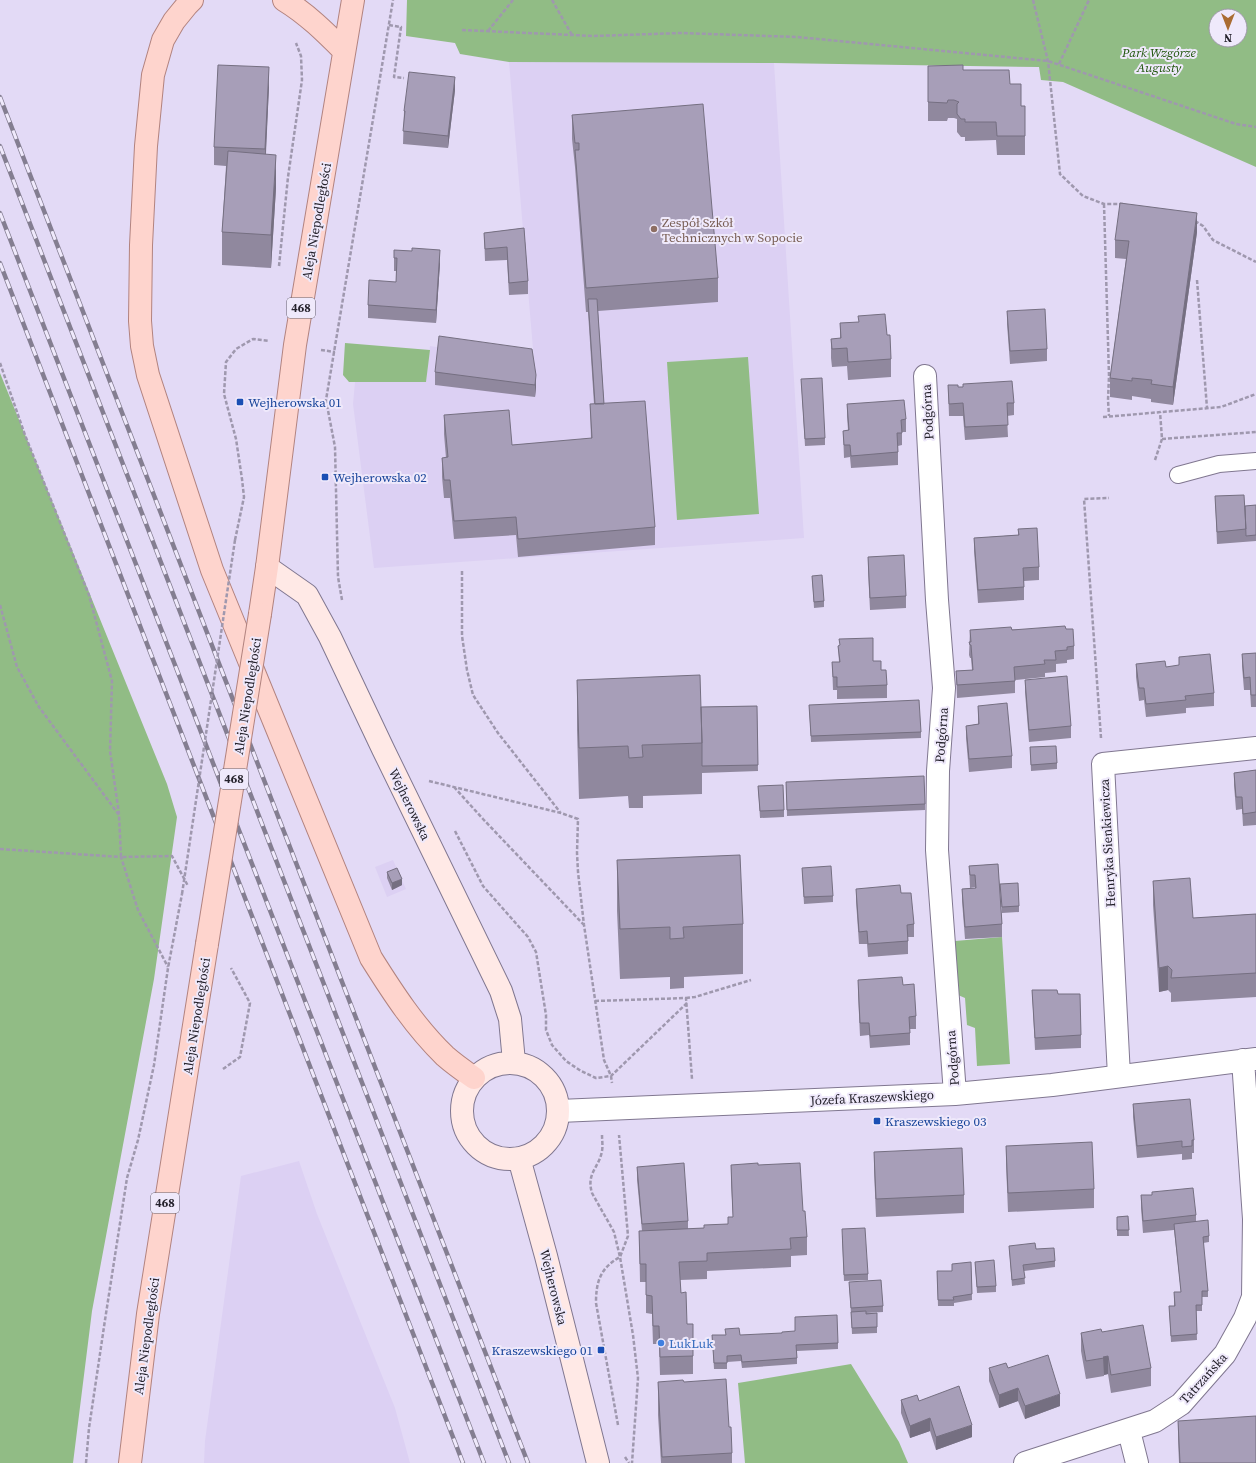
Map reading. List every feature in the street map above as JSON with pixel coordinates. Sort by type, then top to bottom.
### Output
[{"type":"main road","points":[[284,0],[319,26],[344,50]]},
{"type":"main road","name":"Aleja Niepodległości","points":[[130,1463],[148,1314],[267,567],[292,361],[353,0]]},
{"type":"main road","points":[[193,2],[174,21],[163,40],[154,75],[152,91],[146,146],[141,245],[140,321],[142,346],[148,375],[212,570],[371,958],[394,996],[412,1020],[445,1056],[474,1078]]},
{"type":"street","name":"Podgórna","points":[[925,376],[937,600],[944,688],[938,771],[937,850],[955,1094]]},
{"type":"street","name":"Wejherowska","points":[[267,567],[306,595],[330,637],[501,991],[510,1019],[514,1062]]},
{"type":"street","name":"Henryka Sienkiewicza","points":[[1119,1076],[1103,764],[1256,748]]},
{"type":"street","name":"Józefa Kraszewskiego","points":[[559,1111],[955,1094],[1052,1085],[1250,1060]]},
{"type":"street","name":"Tatrzańska","points":[[1025,1463],[1156,1422],[1181,1404],[1226,1354],[1245,1318],[1253,1297],[1254,1219],[1250,1060]]},
{"type":"street","points":[[514,1062],[528,1065],[541,1073],[550,1084],[557,1097],[559,1111],[556,1127],[547,1142],[536,1152],[519,1158],[504,1159],[490,1155],[477,1146],[468,1134],[462,1120],[462,1105],[466,1091],[474,1078],[482,1071],[492,1066],[514,1062]]},
{"type":"street","name":"Wejherowska","points":[[519,1158],[546,1256],[598,1463]]},
{"type":"street","points":[[1129,1431],[1136,1463]]},
{"type":"lane","points":[[1178,475],[1219,464],[1256,461]]},
{"type":"path","points":[[340,593],[338,577],[335,447],[326,400],[393,0]]},
{"type":"path","points":[[488,31],[513,0]]},
{"type":"path","points":[[552,0],[572,35]]},
{"type":"path","points":[[1033,0],[1048,60],[1060,174],[1084,196],[1104,204],[1130,205]]},
{"type":"path","points":[[1059,64],[1089,0]]},
{"type":"path","points":[[389,25],[401,27],[394,77],[404,78]]},
{"type":"path","points":[[462,30],[594,36],[681,32],[798,36],[1048,60],[1236,124],[1256,127]]},
{"type":"path","points":[[279,267],[288,177],[302,80],[301,56],[295,42]]},
{"type":"path","points":[[1104,204],[1109,416]]},
{"type":"path","points":[[1193,219],[1203,226],[1213,240],[1256,262]]},
{"type":"path","points":[[1197,280],[1207,408]]},
{"type":"path","points":[[86,1463],[97,1374],[127,1178],[138,1140],[154,1065],[168,968],[182,894],[234,540],[244,497],[236,439],[224,394],[226,362],[236,349],[254,339]]},
{"type":"path","points":[[0,363],[25,435],[89,595],[112,681],[110,751],[119,815],[121,857],[138,910],[168,968]]},
{"type":"path","points":[[1103,417],[1221,407],[1256,394]]},
{"type":"path","points":[[1155,460],[1162,439],[1160,412]]},
{"type":"path","points":[[1162,439],[1256,432]]},
{"type":"path","points":[[1103,764],[1084,499],[1109,498]]},
{"type":"path","points":[[462,571],[462,636],[467,670],[473,696],[498,732],[561,813]]},
{"type":"path","points":[[0,605],[17,668],[39,708],[119,815]]},
{"type":"path","points":[[429,780],[561,813],[578,819],[577,853],[584,925],[604,1060],[611,1076],[617,1109],[628,1236],[620,1257],[609,1263],[602,1273],[596,1290],[596,1303],[619,1431]]},
{"type":"path","points":[[454,786],[483,819],[584,925]]},
{"type":"path","points":[[0,848],[121,857],[172,856]]},
{"type":"path","points":[[484,886],[528,937],[536,952],[546,1015],[546,1030],[552,1045],[566,1061],[581,1071],[596,1078],[611,1076],[687,1003]]},
{"type":"path","points":[[595,1001],[695,997],[751,980]]},
{"type":"path","points":[[686,998],[692,1085]]},
{"type":"path","points":[[223,1069],[240,1057],[250,1003]]},
{"type":"path","points":[[602,1134],[602,1152],[591,1176],[590,1186],[592,1193],[614,1232],[620,1257],[633,1335],[638,1378],[630,1463]]},
{"type":"path","points":[[623,1454],[630,1463]]},
{"type":"shaded area","name":"Zespół Szkół Technicznych w Sopocie","points":[[509,62],[774,63],[804,538],[374,568],[353,404],[355,382],[426,382],[430,346],[534,361]]},
{"type":"shaded area","points":[[393,860],[406,889],[387,897],[375,867]]},
{"type":"shaded area","points":[[299,1161],[317,1214],[395,1408],[410,1463],[204,1463],[205,1441],[241,1176]]},
{"type":"green space","name":"Park Wzgórze Augusty","points":[[407,0],[1256,0],[1256,167],[1063,82],[1041,80],[1039,67],[774,63],[509,62],[460,54],[455,43],[406,36]]},
{"type":"green space","points":[[345,343],[430,350],[426,382],[349,382],[343,375]]},
{"type":"green space","points":[[748,357],[759,514],[677,520],[667,362]]},
{"type":"green space","points":[[0,373],[167,784],[177,817],[154,979],[92,1311],[73,1463],[0,1463]]},
{"type":"green space","points":[[1002,937],[1010,1064],[977,1066],[975,1028],[967,1025],[965,998],[958,995],[955,941]]},
{"type":"green space","points":[[851,1364],[899,1442],[908,1463],[745,1463],[738,1383]]},
{"type":"building","points":[[218,65],[269,67],[265,149],[214,147]]},
{"type":"building","points":[[963,65],[963,70],[1009,70],[1010,84],[1021,84],[1021,106],[1025,106],[1025,136],[997,136],[996,122],[965,122],[965,119],[961,119],[957,114],[957,104],[959,102],[954,100],[948,100],[947,103],[928,102],[928,66]]},
{"type":"building","points":[[409,72],[455,77],[448,136],[403,131]]},
{"type":"building","points":[[703,104],[718,278],[586,288],[575,150],[579,150],[579,143],[575,143],[572,115]]},
{"type":"building","points":[[228,151],[276,155],[271,235],[222,232]]},
{"type":"building","points":[[1120,203],[1197,213],[1173,387],[1151,384],[1152,380],[1132,378],[1132,381],[1110,378],[1129,241],[1115,240]]},
{"type":"building","points":[[524,228],[528,281],[509,283],[507,247],[485,249],[484,233]]},
{"type":"building","points":[[412,248],[440,250],[436,310],[368,305],[369,280],[396,282],[397,258],[394,258],[394,250],[412,251]]},
{"type":"building","points":[[588,299],[597,299],[604,404],[595,404]]},
{"type":"building","points":[[1045,309],[1047,349],[1010,351],[1007,311]]},
{"type":"building","points":[[885,314],[887,335],[890,335],[891,359],[848,362],[847,348],[832,349],[831,339],[841,338],[840,323],[859,322],[858,316]]},
{"type":"building","points":[[439,336],[532,349],[536,375],[535,385],[435,372]]},
{"type":"building","points":[[822,378],[825,438],[805,439],[801,379]]},
{"type":"building","points":[[1012,381],[1014,403],[1007,403],[1008,425],[965,427],[963,403],[949,404],[948,385],[958,385],[958,387],[963,387],[963,384]]},
{"type":"building","points":[[904,400],[906,419],[901,420],[902,433],[897,433],[898,452],[851,456],[850,445],[844,445],[843,431],[849,430],[847,404]]},
{"type":"building","points":[[645,401],[655,527],[518,539],[516,517],[454,521],[450,480],[444,480],[442,458],[448,457],[444,415],[509,410],[512,445],[592,438],[590,404]]},
{"type":"building","points":[[1244,495],[1246,529],[1217,532],[1215,496]]},
{"type":"building","points":[[1256,505],[1256,535],[1246,536],[1245,506]]},
{"type":"building","points":[[1037,528],[1039,567],[1023,568],[1024,587],[978,590],[974,538],[1019,535],[1018,529]]},
{"type":"building","points":[[904,555],[906,596],[870,598],[868,557]]},
{"type":"building","points":[[822,575],[824,601],[814,602],[812,576]]},
{"type":"building","points":[[1065,626],[1066,629],[1073,629],[1074,646],[1067,647],[1067,650],[1055,651],[1056,660],[1044,660],[1045,664],[1014,667],[1015,681],[957,685],[956,671],[973,670],[971,645],[969,642],[971,642],[970,630],[1011,627],[1012,630]]},
{"type":"building","points":[[873,638],[873,661],[881,661],[881,670],[886,670],[887,685],[837,687],[837,677],[833,677],[832,662],[840,662],[838,646],[840,645],[839,639]]},
{"type":"building","points":[[1256,653],[1256,695],[1251,695],[1250,677],[1244,678],[1242,654]]},
{"type":"building","points":[[1210,654],[1214,693],[1185,696],[1186,700],[1146,704],[1144,688],[1139,688],[1136,664],[1165,661],[1166,667],[1179,665],[1179,657]]},
{"type":"building","points":[[700,675],[702,743],[642,745],[643,757],[629,758],[628,746],[579,748],[577,680]]},
{"type":"building","points":[[1067,676],[1071,726],[1029,730],[1025,680]]},
{"type":"building","points":[[919,700],[921,732],[811,736],[809,705]]},
{"type":"building","points":[[1007,703],[1012,756],[969,759],[966,726],[979,724],[978,706]]},
{"type":"building","points":[[757,706],[758,765],[702,766],[701,707]]},
{"type":"building","points":[[1056,746],[1057,763],[1031,765],[1030,747]]},
{"type":"building","points":[[1256,770],[1256,812],[1243,814],[1242,797],[1236,797],[1234,773]]},
{"type":"building","points":[[924,776],[925,804],[787,810],[786,782]]},
{"type":"building","points":[[783,785],[784,810],[760,811],[758,786]]},
{"type":"building","points":[[740,855],[743,924],[683,927],[684,938],[670,939],[670,927],[620,929],[617,860]]},
{"type":"building","points":[[998,864],[1002,924],[965,927],[962,889],[976,888],[975,875],[970,875],[969,866]]},
{"type":"building","points":[[831,866],[833,896],[804,897],[802,868]]},
{"type":"building","points":[[397,868],[402,879],[392,883],[387,872]]},
{"type":"building","points":[[1190,878],[1193,918],[1256,914],[1256,973],[1171,978],[1172,970],[1168,966],[1159,968],[1153,881]]},
{"type":"building","points":[[1018,883],[1019,906],[1002,907],[1000,884]]},
{"type":"building","points":[[900,885],[901,893],[911,893],[914,924],[907,925],[908,941],[868,944],[867,931],[859,932],[856,889]]},
{"type":"building","points":[[902,977],[903,985],[914,984],[916,1016],[909,1017],[910,1033],[870,1036],[869,1023],[860,1023],[858,980]]},
{"type":"building","points":[[1032,990],[1057,990],[1058,994],[1080,994],[1081,1035],[1035,1038]]},
{"type":"building","points":[[1190,1099],[1194,1140],[1192,1140],[1192,1146],[1182,1147],[1182,1141],[1137,1146],[1133,1104]]},
{"type":"building","points":[[1092,1142],[1094,1189],[1008,1193],[1006,1146]]},
{"type":"building","points":[[962,1148],[964,1195],[876,1199],[874,1152]]},
{"type":"building","points":[[684,1163],[688,1221],[642,1224],[637,1167]]},
{"type":"building","points":[[758,1163],[758,1165],[800,1163],[803,1211],[805,1211],[807,1237],[790,1238],[791,1249],[707,1253],[707,1261],[679,1262],[681,1293],[686,1292],[687,1324],[693,1324],[693,1356],[660,1357],[659,1326],[653,1326],[652,1296],[646,1295],[646,1264],[640,1264],[639,1231],[704,1228],[704,1225],[728,1224],[728,1217],[733,1217],[731,1165]]},
{"type":"building","points":[[1193,1188],[1196,1215],[1143,1221],[1141,1195],[1152,1195],[1152,1192]]},
{"type":"building","points":[[1128,1216],[1129,1230],[1117,1230],[1117,1217]]},
{"type":"building","points":[[1208,1220],[1209,1236],[1203,1237],[1208,1291],[1202,1291],[1202,1305],[1196,1305],[1197,1334],[1171,1336],[1169,1306],[1175,1306],[1174,1292],[1181,1292],[1174,1224]]},
{"type":"building","points":[[865,1228],[868,1274],[844,1275],[842,1229]]},
{"type":"building","points":[[1035,1243],[1036,1249],[1054,1248],[1055,1261],[1023,1265],[1025,1278],[1012,1280],[1009,1246]]},
{"type":"building","points":[[994,1260],[996,1286],[977,1287],[975,1262]]},
{"type":"building","points":[[971,1262],[972,1294],[953,1297],[954,1300],[938,1300],[937,1271],[952,1271],[952,1264]]},
{"type":"building","points":[[881,1280],[883,1306],[851,1308],[849,1282]]},
{"type":"building","points":[[866,1311],[866,1314],[877,1313],[877,1327],[852,1328],[851,1312]]},
{"type":"building","points":[[837,1315],[838,1343],[796,1345],[797,1358],[742,1362],[741,1355],[727,1356],[727,1363],[714,1363],[712,1335],[726,1335],[725,1329],[739,1328],[740,1335],[782,1333],[795,1331],[795,1317]]},
{"type":"building","points":[[1143,1325],[1151,1368],[1111,1375],[1108,1356],[1086,1361],[1081,1333],[1101,1329],[1102,1332]]},
{"type":"building","points":[[1048,1355],[1060,1394],[1025,1406],[1018,1388],[999,1395],[989,1368],[1006,1363],[1008,1368]]},
{"type":"building","points":[[726,1379],[732,1453],[662,1457],[658,1382]]},
{"type":"building","points":[[959,1386],[972,1425],[936,1437],[930,1418],[910,1426],[901,1400],[917,1395],[919,1401]]},
{"type":"building","points":[[1256,1416],[1256,1463],[1180,1463],[1178,1421]]},
{"type":"railway","points":[[0,97],[528,1463]]},
{"type":"railway","points":[[0,146],[509,1463]]},
{"type":"railway","points":[[0,213],[484,1463]]},
{"type":"railway","points":[[0,263],[463,1463]]},
{"type":"place","name":"Zespół Szkół Technicznych w Sopocie","points":[[654,229]]},
{"type":"place","name":"Wejherowska 01","points":[[240,402]]},
{"type":"place","name":"Wejherowska 02","points":[[325,477]]},
{"type":"place","name":"Kraszewskiego 03","points":[[877,1121]]},
{"type":"place","name":"LukLuk","points":[[661,1343]]},
{"type":"place","name":"Kraszewskiego 01","points":[[601,1350]]}]
